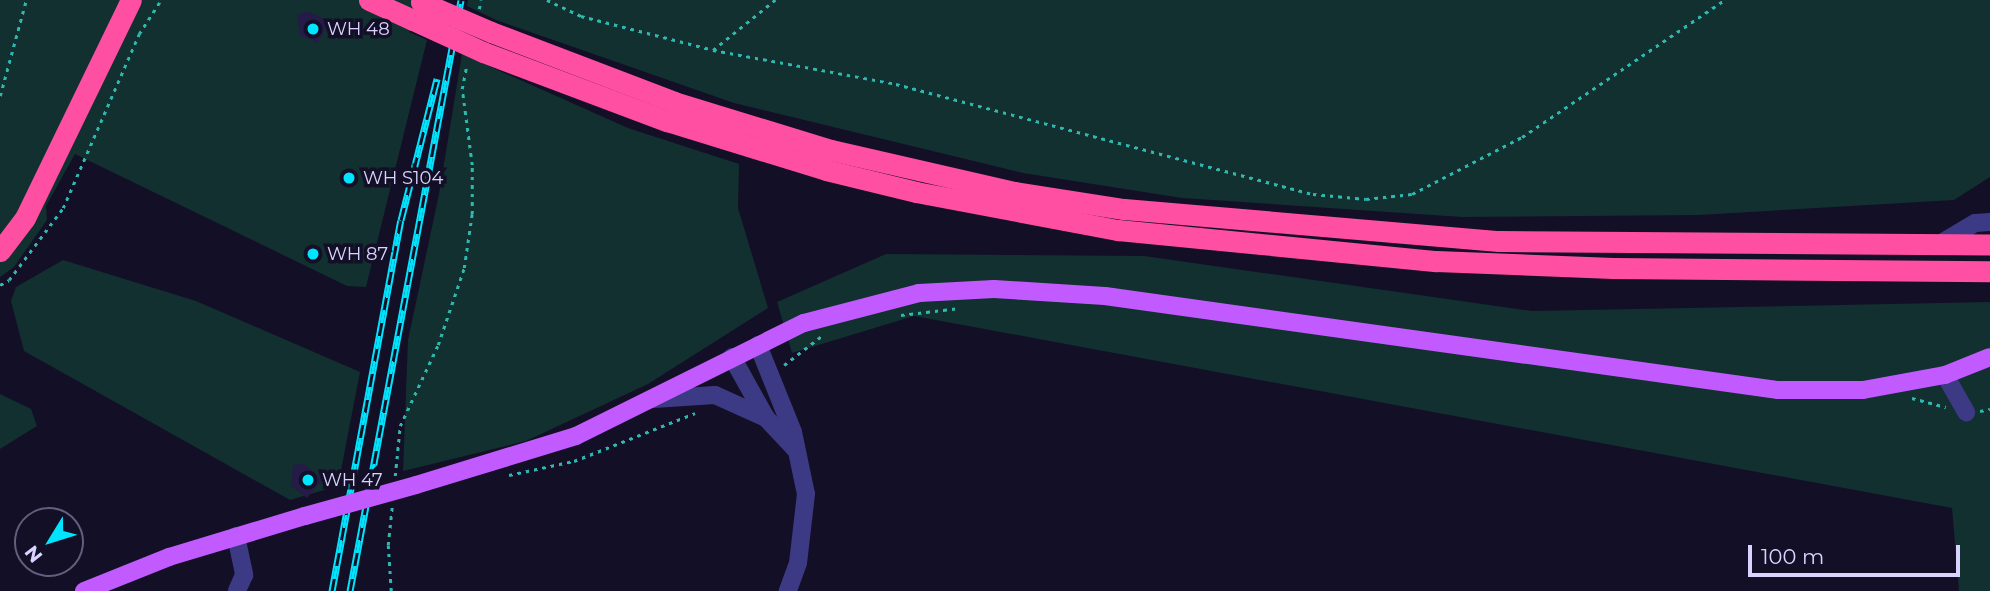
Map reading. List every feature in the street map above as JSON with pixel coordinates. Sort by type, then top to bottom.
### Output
[{"type":"highway","points":[[0,229],[11,217],[62,118],[117,0]]},
{"type":"highway","points":[[0,251],[26,219],[131,0]]},
{"type":"highway","points":[[369,0],[417,7],[481,45],[667,121],[826,170],[971,203],[1118,230],[1436,261],[1613,268],[1990,271]]},
{"type":"highway","points":[[481,45],[831,150],[1001,189],[1124,209],[1499,241],[1990,244]]},
{"type":"main road","points":[[84,591],[236,536],[564,441],[804,323],[868,303],[919,293],[995,289],[1105,296],[1778,390],[1863,390],[1945,374],[1990,357]]},
{"type":"street","points":[[1938,245],[1975,223],[1990,222]]},
{"type":"street","points":[[758,345],[795,449],[807,511],[798,564],[788,591]]},
{"type":"street","points":[[732,357],[766,418],[795,449]]},
{"type":"street","points":[[1945,374],[1966,412]]},
{"type":"street","points":[[654,399],[715,395],[766,418]]},
{"type":"street","points":[[236,536],[244,575],[237,591]]},
{"type":"path","points":[[0,96],[26,0]]},
{"type":"path","points":[[0,285],[9,280],[63,208],[139,34],[161,0]]},
{"type":"path","points":[[478,13],[481,0]]},
{"type":"path","points":[[547,0],[581,16],[713,50],[896,84],[1312,194],[1366,199],[1412,194],[1522,137],[1724,0]]},
{"type":"path","points":[[713,50],[775,0]]},
{"type":"path","points":[[395,479],[400,426],[438,345],[464,268],[472,177],[462,89],[481,45]]},
{"type":"path","points":[[898,316],[962,308]]},
{"type":"path","points":[[769,372],[823,335],[835,332]]},
{"type":"path","points":[[1907,397],[1966,412],[1990,409]]},
{"type":"path","points":[[497,477],[574,461],[700,411]]},
{"type":"path","points":[[391,591],[388,545],[392,505]]},
{"type":"green space","points":[[0,0],[421,0],[409,32],[427,40],[366,287],[347,286],[75,154],[46,206],[47,220],[14,267],[0,277]]},
{"type":"green space","points":[[468,0],[1990,0],[1990,177],[1954,200],[1699,215],[1462,217],[1182,198],[1023,173],[734,103],[496,20],[467,6]]},
{"type":"green space","points":[[462,54],[628,128],[739,164],[738,208],[768,308],[648,384],[526,441],[403,471],[408,340],[439,194]]},
{"type":"green space","points":[[886,254],[1144,256],[1532,311],[1990,302],[1990,591],[1959,591],[1952,508],[914,316],[792,353],[777,302]]},
{"type":"green space","points":[[63,260],[196,301],[360,372],[338,486],[290,500],[24,351],[11,301],[16,287]]},
{"type":"green space","points":[[0,394],[31,409],[37,426],[0,449]]},
{"type":"building","name":"WH 48","points":[[307,11],[329,21],[318,43],[300,35],[297,15]]},
{"type":"building","name":"WH 47","points":[[304,464],[323,479],[307,498],[291,486],[293,465]]},
{"type":"railway","points":[[350,591],[461,0]]},
{"type":"railway","points":[[332,591],[401,220],[437,79]]},
{"type":"place","name":"WH 48","points":[[313,29]]},
{"type":"place","name":"WH S104","points":[[349,178]]},
{"type":"place","name":"WH 87","points":[[313,254]]},
{"type":"place","name":"WH 47","points":[[308,480]]}]
